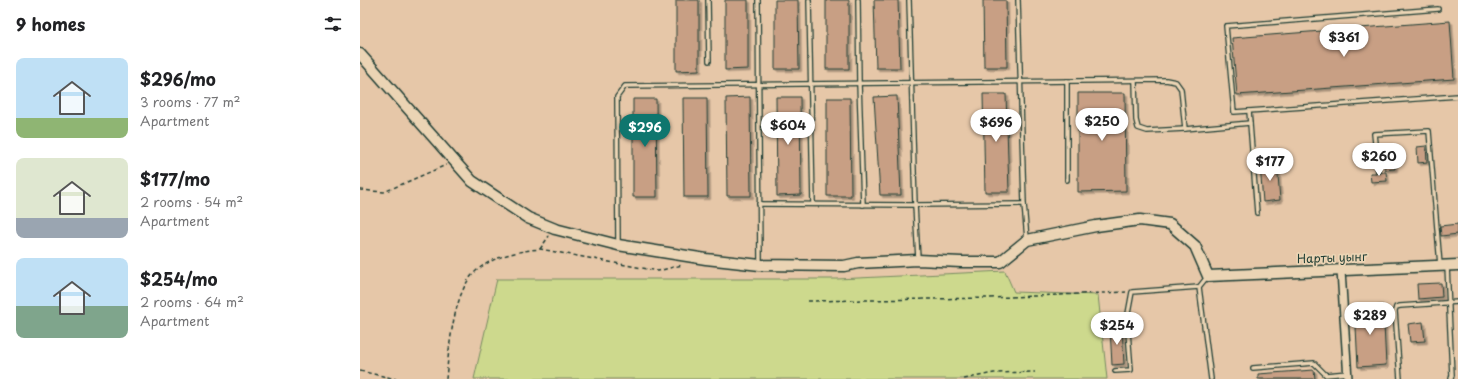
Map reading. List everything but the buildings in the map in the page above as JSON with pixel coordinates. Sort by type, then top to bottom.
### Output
[{"type":"street","points":[[360,54],[472,181],[528,218],[555,229],[618,245],[706,259],[760,265],[844,266],[858,263],[918,260],[1000,262],[1027,240],[1096,226],[1140,220],[1170,224],[1195,246],[1208,276]]},
{"type":"street","name":"Нарты уынг","points":[[1208,276],[1458,265]]},
{"type":"street","points":[[1341,271],[1348,376]]},
{"type":"lane","points":[[708,0],[709,61]]},
{"type":"lane","points":[[758,0],[760,265]]},
{"type":"lane","points":[[809,0],[813,204]]},
{"type":"lane","points":[[858,0],[863,205]]},
{"type":"lane","points":[[909,0],[918,260]]},
{"type":"lane","points":[[1018,0],[1024,204],[1027,240]]},
{"type":"lane","points":[[1438,9],[1226,26],[1234,112],[1458,96]]},
{"type":"lane","points":[[618,245],[617,97],[625,86],[1166,80],[1176,82],[1181,89],[1185,129]]},
{"type":"lane","points":[[1067,81],[1067,180]]},
{"type":"lane","points":[[1135,81],[1136,120],[1138,128],[1147,131],[1250,123]]},
{"type":"lane","points":[[1249,111],[1257,213]]},
{"type":"lane","points":[[1378,171],[1374,134],[1429,131],[1436,236],[1443,266],[1448,303],[1451,379]]},
{"type":"lane","points":[[759,204],[1024,204]]},
{"type":"lane","points":[[1115,371],[1130,370],[1127,319],[1132,292],[1199,287],[1208,276]]},
{"type":"lane","points":[[1199,287],[1211,379]]},
{"type":"lane","points":[[1400,379],[1394,311],[1396,307],[1458,302]]},
{"type":"lane","points":[[1253,368],[1314,364],[1326,375],[1348,376]]},
{"type":"path","points":[[360,190],[384,192],[455,161]]},
{"type":"path","points":[[540,249],[555,229]]},
{"type":"path","points":[[446,379],[456,309],[464,287],[476,271],[499,258],[522,251],[540,249],[658,271],[686,264]]},
{"type":"path","points":[[808,301],[989,298],[1132,292]]},
{"type":"path","points":[[360,370],[396,379]]},
{"type":"path","points":[[964,379],[994,372],[1035,372]]},
{"type":"green space","points":[[1005,271],[1014,292],[1098,295],[1107,379],[474,379],[497,279],[837,279]]}]
